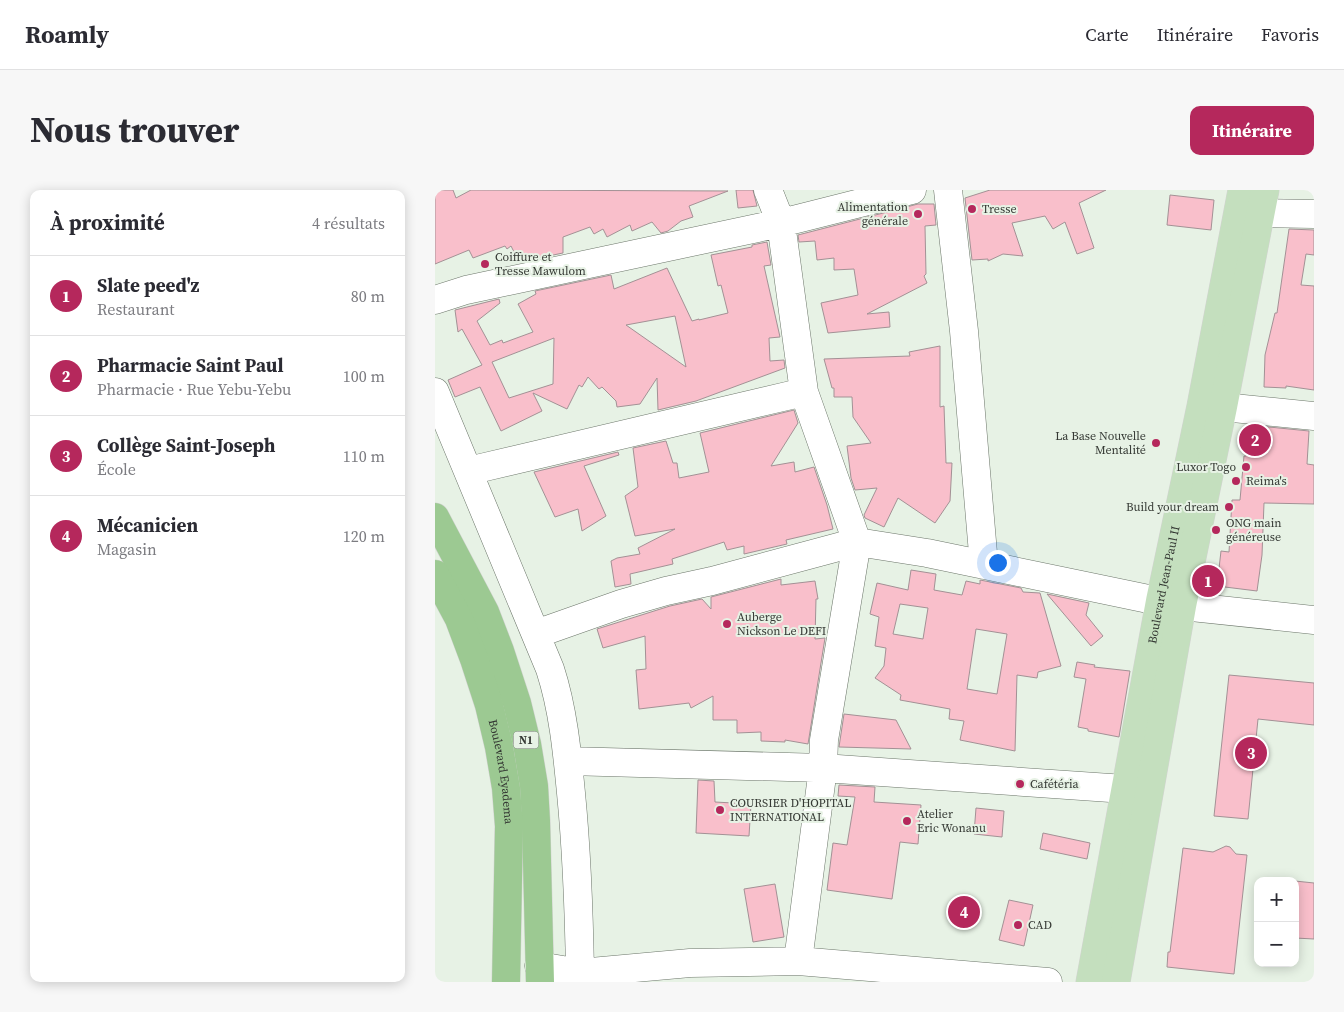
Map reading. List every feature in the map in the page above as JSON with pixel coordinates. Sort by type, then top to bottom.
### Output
[{"type":"highway","name":"N1","points":[[435,517],[485,612],[517,702],[527,744],[536,821],[540,974]]},
{"type":"highway","name":"Boulevard Eyadema","points":[[435,574],[459,618],[489,705],[499,747],[506,788],[509,826],[507,982]]},
{"type":"main road","name":"Boulevard Jean-Paul II","points":[[1116,982],[1201,406],[1242,190]]},
{"type":"main road","name":"Boulevard Jean-Paul II","points":[[1090,982],[1125,789],[1171,603],[1223,407],[1263,201]]},
{"type":"street","points":[[768,190],[781,223],[804,392],[857,542],[824,740],[823,768],[798,961]]},
{"type":"street","points":[[435,300],[466,290],[781,223],[912,190]]},
{"type":"street","points":[[948,190],[965,331],[984,565]]},
{"type":"street","points":[[1263,201],[1314,214]]},
{"type":"street","points":[[435,392],[536,634],[558,694],[568,761],[577,856],[580,974]]},
{"type":"street","points":[[469,471],[804,392]]},
{"type":"street","points":[[1223,407],[1314,416]]},
{"type":"street","points":[[536,634],[621,604],[666,591],[712,581],[857,542],[927,552],[1171,603],[1314,620]]},
{"type":"street","points":[[568,761],[823,768],[1125,789]]},
{"type":"street","points":[[540,974],[580,974],[691,963],[798,961],[1048,982]]},
{"type":"building","points":[[435,190],[453,190],[456,198],[471,190],[728,191],[689,206],[693,217],[681,221],[668,231],[661,233],[652,222],[632,231],[630,225],[607,237],[603,229],[594,234],[590,227],[563,237],[563,253],[519,262],[511,246],[507,249],[505,246],[473,258],[469,250],[435,264]]},
{"type":"building","points":[[736,190],[753,190],[757,206],[738,208]]},
{"type":"building","points":[[990,190],[1106,190],[1079,203],[1094,248],[1077,254],[1065,222],[1053,229],[1045,216],[1012,223],[1023,256],[1003,254],[988,261],[988,259],[972,260],[965,198]]},
{"type":"building","points":[[1170,195],[1214,200],[1211,230],[1167,225]]},
{"type":"building","points":[[918,204],[934,204],[936,225],[925,226],[926,274],[924,276],[927,283],[867,314],[889,312],[890,327],[828,333],[821,303],[858,295],[854,269],[834,270],[834,258],[817,260],[815,241],[799,242],[798,235]]},
{"type":"building","points":[[1289,229],[1314,230],[1314,255],[1306,254],[1301,285],[1314,286],[1314,390],[1286,386],[1286,388],[1264,387],[1265,355],[1275,313],[1277,313]]},
{"type":"building","points":[[767,242],[771,265],[764,266],[780,337],[769,338],[770,361],[784,360],[785,368],[696,401],[658,410],[657,378],[640,404],[617,407],[616,401],[602,387],[599,389],[588,377],[582,387],[579,385],[567,409],[533,393],[542,411],[501,431],[480,387],[455,397],[448,380],[482,365],[462,329],[458,332],[455,310],[499,299],[500,303],[477,321],[490,345],[502,340],[503,343],[533,332],[518,304],[536,294],[535,291],[611,275],[614,289],[667,268],[692,321],[699,320],[728,313],[721,285],[718,286],[711,255],[752,247],[752,245]],"holes":[[[675,316],[686,367],[626,325]],[[554,338],[553,384],[509,398],[492,362]]]},
{"type":"building","points":[[940,346],[940,407],[944,406],[946,463],[952,463],[950,501],[935,523],[898,498],[884,527],[865,518],[864,515],[877,488],[855,490],[851,478],[847,446],[871,443],[853,417],[852,397],[834,397],[834,388],[832,388],[824,359],[910,356],[909,352]]},
{"type":"building","points":[[794,410],[798,423],[771,466],[794,462],[795,472],[814,467],[833,529],[786,540],[787,544],[744,554],[744,546],[727,550],[724,542],[672,559],[673,564],[630,574],[631,584],[615,587],[611,561],[617,558],[640,554],[638,548],[675,529],[635,536],[625,496],[638,487],[633,448],[666,441],[673,463],[677,463],[679,478],[709,472],[700,433]]},
{"type":"building","points":[[1259,426],[1309,431],[1307,464],[1314,465],[1314,504],[1264,503],[1262,555],[1257,591],[1217,586],[1221,551],[1229,552],[1232,500],[1240,500],[1248,428],[1259,429]]},
{"type":"building","points":[[618,452],[619,455],[584,466],[606,516],[582,531],[578,509],[555,517],[534,472]]},
{"type":"building","points":[[911,570],[936,574],[934,590],[962,595],[966,581],[980,584],[980,580],[1021,588],[1023,592],[1040,593],[1061,666],[1038,672],[1037,678],[1017,675],[1015,751],[960,740],[964,721],[949,719],[950,709],[900,700],[901,695],[875,678],[884,666],[886,648],[875,646],[879,617],[870,614],[877,583],[908,590]],"holes":[[[900,604],[928,608],[923,639],[893,634]],[[976,629],[1007,634],[997,694],[967,689]]]},
{"type":"building","points":[[781,579],[781,585],[815,581],[818,599],[816,599],[815,639],[825,638],[808,744],[785,740],[785,742],[761,741],[761,732],[737,733],[737,720],[713,720],[713,696],[691,708],[689,703],[639,709],[636,670],[646,669],[645,636],[603,648],[597,629],[670,606],[702,599],[711,609],[711,597]]},
{"type":"building","points":[[1047,594],[1089,603],[1086,615],[1103,636],[1091,646]]},
{"type":"building","points":[[1077,662],[1095,665],[1094,667],[1130,671],[1119,737],[1088,731],[1088,729],[1078,727],[1086,679],[1074,677]]},
{"type":"building","points":[[1229,675],[1314,683],[1314,725],[1258,719],[1248,819],[1214,816]]},
{"type":"building","points":[[844,714],[896,720],[911,749],[839,747]]},
{"type":"building","points":[[698,780],[714,781],[715,802],[751,804],[749,836],[696,833]]},
{"type":"building","points":[[839,785],[875,787],[874,802],[921,805],[918,844],[900,842],[892,899],[827,890],[833,843],[847,845],[855,797],[838,796]]},
{"type":"building","points":[[976,808],[1004,811],[1002,837],[974,834]]},
{"type":"building","points":[[1043,833],[1090,843],[1087,859],[1040,849]]},
{"type":"building","points":[[1226,846],[1230,847],[1236,854],[1247,855],[1234,974],[1167,967],[1183,848],[1213,852]]},
{"type":"building","points":[[1299,881],[1314,883],[1314,939],[1299,938]]},
{"type":"building","points":[[775,884],[784,937],[753,942],[744,889]]},
{"type":"building","points":[[1009,900],[1033,905],[1024,946],[999,940]]},
{"type":"place","name":"Tresse","points":[[972,209]]},
{"type":"place","name":"Alimentation générale","points":[[918,214]]},
{"type":"place","name":"Coiffure et Tresse Mawulom","points":[[485,264]]},
{"type":"place","name":"Pharmacie Saint Paul","points":[[1255,440]]},
{"type":"place","name":"La Base Nouvelle Mentalité","points":[[1156,443]]},
{"type":"place","name":"Luxor Togo","points":[[1246,467]]},
{"type":"place","name":"Reima's","points":[[1236,481]]},
{"type":"place","name":"Build your dream","points":[[1229,507]]},
{"type":"place","name":"ONG main généreuse","points":[[1216,530]]},
{"type":"place","name":"Slate peed'z","points":[[1208,581]]},
{"type":"place","name":"Auberge Nickson Le DEFI","points":[[727,624]]},
{"type":"place","name":"Collège Saint-Joseph","points":[[1251,753]]},
{"type":"place","name":"Cafétéria","points":[[1020,784]]},
{"type":"place","name":"COURSIER D'HOPITAL INTERNATIONAL","points":[[720,810]]},
{"type":"place","name":"Atelier Eric Wonanu","points":[[907,821]]},
{"type":"place","name":"Mécanicien","points":[[964,912]]},
{"type":"place","name":"CAD","points":[[1018,925]]}]
